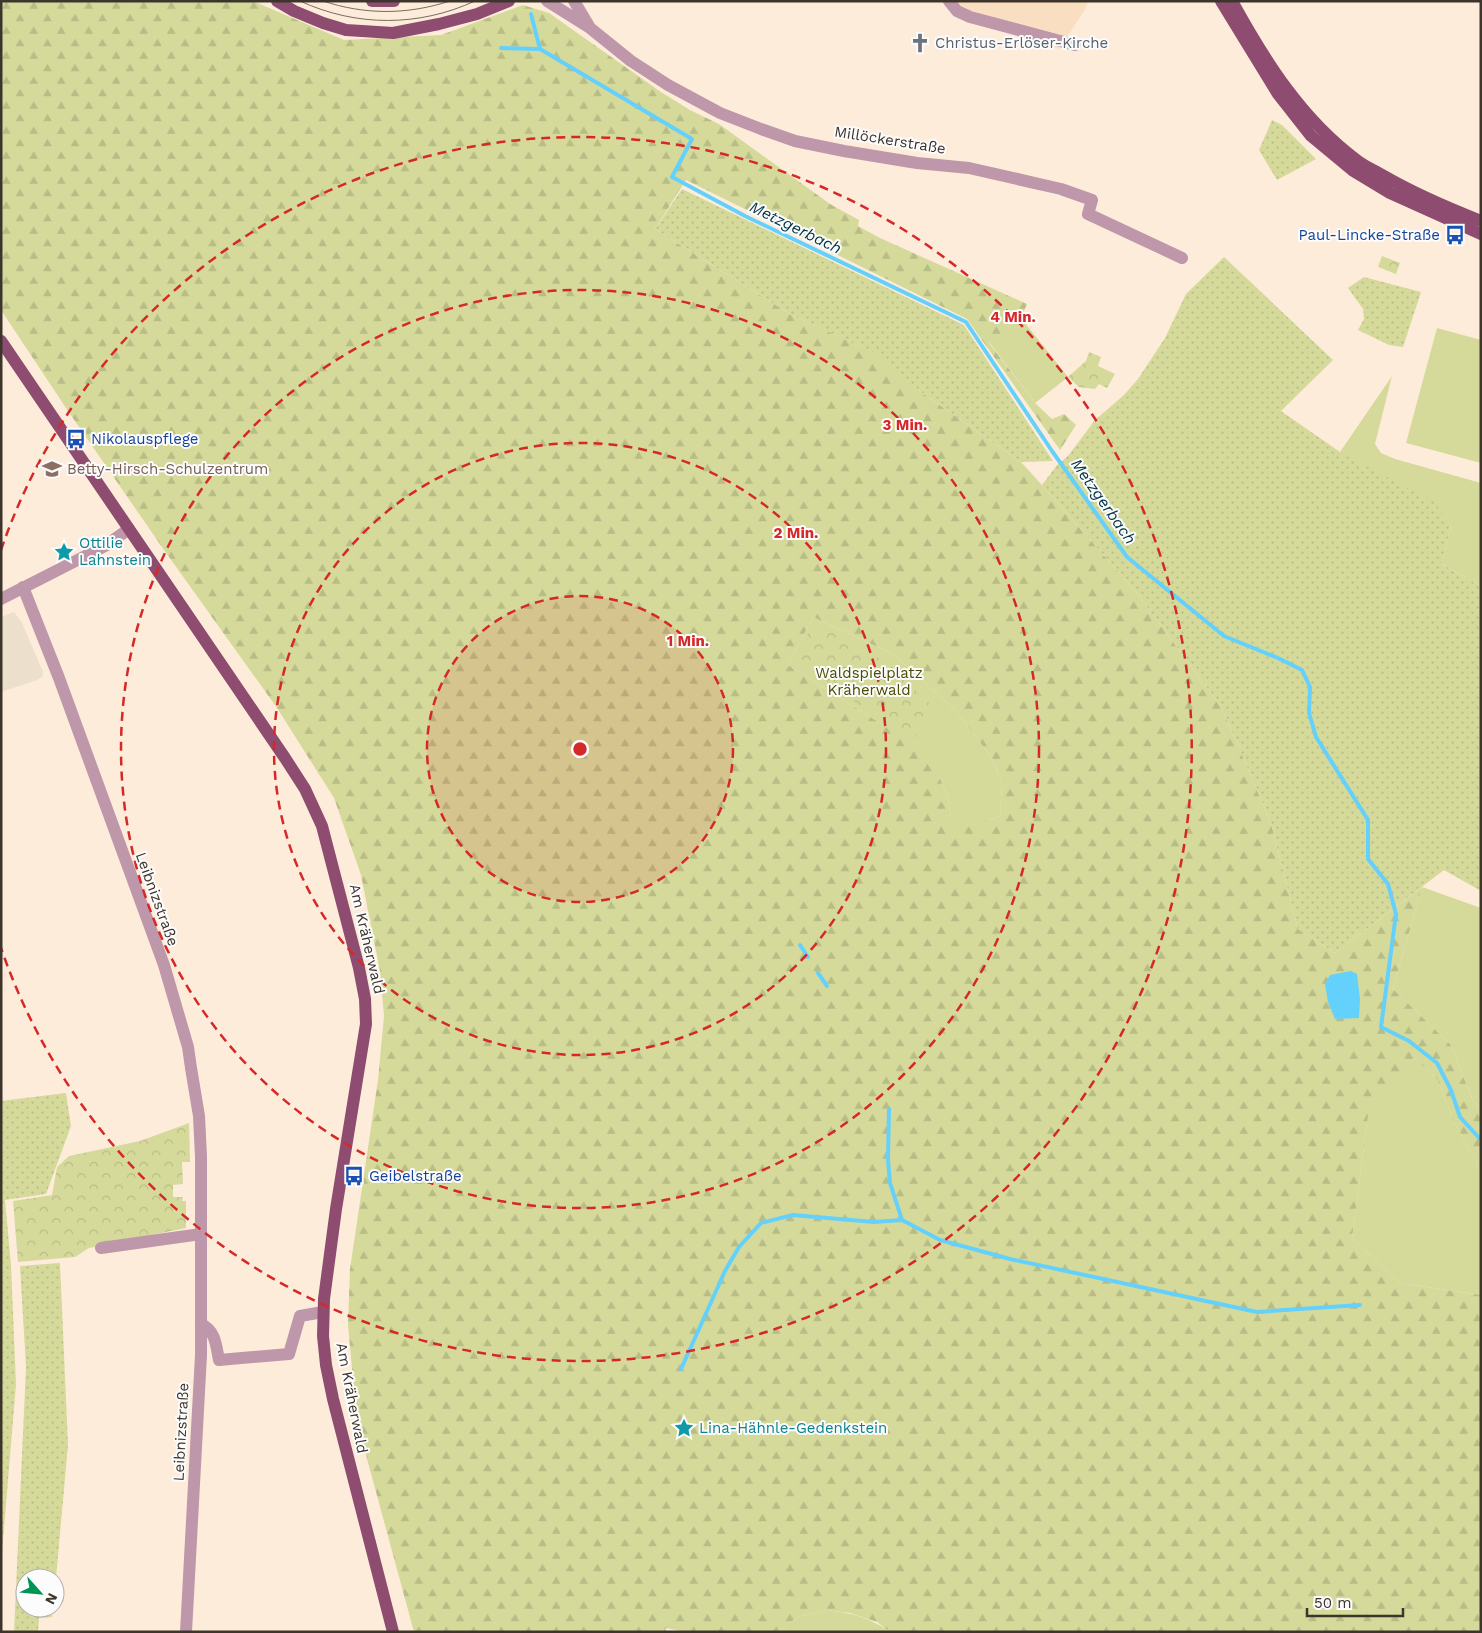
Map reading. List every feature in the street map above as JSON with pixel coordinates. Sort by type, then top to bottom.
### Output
[{"type":"main road","points":[[277,1],[294,11],[346,30],[394,33],[477,14],[509,1]]},
{"type":"main road","points":[[372,1],[394,1]]},
{"type":"main road","points":[[1221,1],[1278,94],[1311,136],[1352,170],[1390,193],[1481,234]]},
{"type":"main road","points":[[1232,1],[1285,87],[1325,133],[1358,162],[1430,200],[1481,220]]},
{"type":"main road","name":"Am Kräherwald","points":[[1,341],[285,758],[314,806],[327,843],[359,968],[365,999],[366,1024],[336,1209],[323,1312],[326,1365],[393,1632]]},
{"type":"street","name":"Millöckerstraße","points":[[547,1],[590,28],[631,61],[668,85],[720,113],[795,141],[917,163],[969,168],[1061,189],[1092,200],[1088,214],[1182,258]]},
{"type":"street","name":"Millöckerstraße","points":[[574,1],[590,28]]},
{"type":"street","points":[[950,1],[957,11],[970,17],[1075,45]]},
{"type":"street","points":[[1,600],[105,546],[128,529]]},
{"type":"street","name":"Leibnizstraße","points":[[24,587],[164,965],[188,1047],[199,1116],[202,1324],[186,1632]]},
{"type":"street","points":[[101,1248],[201,1234]]},
{"type":"street","points":[[202,1324],[212,1332],[219,1360],[289,1354],[300,1316],[323,1312]]},
{"type":"shaded area","points":[[941,1],[1088,1],[1085,10],[1059,49],[954,16]]},
{"type":"shaded area","points":[[14,612],[22,623],[43,672],[42,677],[37,680],[1,692],[1,617]]},
{"type":"green space","points":[[1,1],[253,1],[344,40],[441,35],[523,5],[549,13],[661,92],[690,110],[719,124],[830,204],[859,220],[858,226],[880,238],[1027,304],[1021,318],[989,343],[1035,403],[1052,419],[1064,414],[1076,425],[1060,450],[967,319],[686,180],[655,229],[792,315],[880,355],[914,387],[1021,462],[1136,592],[1222,708],[1271,823],[1298,929],[1335,953],[1422,887],[1393,989],[1451,1045],[1473,1101],[1481,1109],[1481,1170],[1453,1120],[1438,1080],[1414,1058],[1368,1116],[1352,1238],[1400,1283],[1481,1295],[1481,1632],[890,1632],[877,1622],[850,1613],[826,1610],[798,1617],[776,1632],[686,1632],[666,1628],[665,1632],[414,1632],[357,1422],[348,1325],[350,1269],[378,1080],[384,1016],[380,971],[361,875],[334,798],[277,708],[164,550],[1,310]],"holes":[[[813,617],[893,654],[955,710],[992,758],[1002,784],[1000,816],[951,832],[948,799],[939,776],[908,743],[788,665]]]},
{"type":"green space","points":[[1272,120],[1282,125],[1316,159],[1277,180],[1259,150]]},
{"type":"green space","points":[[682,189],[964,325],[1053,461],[1021,462],[914,387],[879,355],[792,315],[655,229]]},
{"type":"green space","points":[[1382,256],[1400,263],[1396,274],[1378,267]]},
{"type":"green space","points":[[1224,257],[1333,360],[1281,411],[1340,452],[1434,502],[1451,525],[1442,564],[1481,586],[1481,891],[1444,870],[1335,953],[1298,929],[1271,823],[1222,708],[1136,592],[1042,485],[1057,465],[1068,456],[1095,420],[1124,395],[1138,379],[1165,338],[1186,294]]},
{"type":"green space","points":[[1364,277],[1421,292],[1403,347],[1389,345],[1358,330],[1364,319],[1363,309],[1348,288]]},
{"type":"green space","points":[[1021,318],[1068,377],[1035,403],[989,342]]},
{"type":"green space","points":[[1437,328],[1481,340],[1481,463],[1406,443]]},
{"type":"green space","points":[[1089,352],[1101,357],[1098,366],[1115,374],[1107,388],[1099,384],[1095,389],[1079,387],[1068,377],[1086,361]]},
{"type":"green space","points":[[1392,376],[1375,444],[1381,453],[1395,459],[1481,483],[1481,586],[1442,564],[1451,525],[1340,452]]},
{"type":"green space","points":[[813,617],[893,654],[955,710],[992,758],[1002,784],[1000,816],[950,833],[951,819],[948,799],[939,776],[883,725],[788,665]]},
{"type":"green space","name":"Waldspielplatz Kräherwald","points":[[818,626],[834,632],[884,661],[900,673],[922,698],[941,711],[913,739],[891,722],[863,708],[833,686],[794,663],[810,629]]},
{"type":"green space","points":[[1422,887],[1481,908],[1481,1109],[1473,1101],[1451,1045],[1393,989]]},
{"type":"green space","points":[[1414,1058],[1438,1080],[1453,1120],[1481,1170],[1481,1295],[1400,1283],[1352,1238],[1368,1115]]},
{"type":"green space","points":[[66,1093],[71,1126],[46,1194],[5,1200],[11,1265],[16,1384],[1,1565],[1,1101]]},
{"type":"green space","points":[[189,1123],[190,1162],[182,1162],[183,1184],[173,1185],[173,1197],[183,1197],[182,1201],[186,1201],[186,1228],[89,1248],[75,1257],[18,1262],[13,1201],[52,1195],[57,1167],[69,1156],[140,1141]]},
{"type":"green space","points":[[60,1263],[68,1445],[57,1568],[17,1568],[26,1367],[20,1266]]},
{"type":"green space","points":[[15,1610],[15,1618],[39,1618],[38,1632],[14,1632]]},
{"type":"green space","points":[[826,1610],[860,1616],[890,1632],[776,1632],[798,1617]]},
{"type":"water","points":[[1351,971],[1357,974],[1360,999],[1359,1018],[1335,1019],[1328,1002],[1325,984],[1330,975]]},
{"type":"waterway","points":[[531,14],[540,49]]},
{"type":"waterway","name":"Metzgerbach","points":[[501,48],[540,49],[692,139],[672,177],[745,216],[966,322],[1052,451],[1127,557],[1224,636],[1302,670],[1310,687],[1309,713],[1316,737],[1368,820],[1368,859],[1388,884],[1396,914],[1381,1027],[1409,1041],[1437,1063],[1451,1090],[1460,1117],[1481,1140]]},
{"type":"waterway","points":[[800,945],[808,957]]},
{"type":"waterway","points":[[818,973],[827,986]]},
{"type":"waterway","points":[[889,1109],[888,1160],[890,1183],[902,1220]]},
{"type":"waterway","points":[[681,1369],[725,1271],[739,1247],[761,1223],[793,1215],[874,1222],[902,1220],[940,1240],[1010,1259],[1257,1312],[1360,1305]]},
{"type":"tram line","points":[[300,1],[321,10],[343,16],[388,21],[432,16],[454,10],[475,1]]},
{"type":"tram line","points":[[323,1],[355,9],[386,12],[418,9],[450,1]]},
{"type":"place","name":"Christus-Erlöser-Kirche","points":[[920,43]]},
{"type":"place","name":"Paul-Lincke-Straße","points":[[1455,235]]},
{"type":"place","name":"Nikolauspflege","points":[[76,439]]},
{"type":"place","name":"Betty-Hirsch-Schulzentrum","points":[[52,469]]},
{"type":"place","name":"Ottilie Lahnstein","points":[[64,552]]},
{"type":"place","name":"Geibelstraße","points":[[354,1176]]},
{"type":"place","name":"Lina-Hähnle-Gedenkstein","points":[[684,1428]]}]
